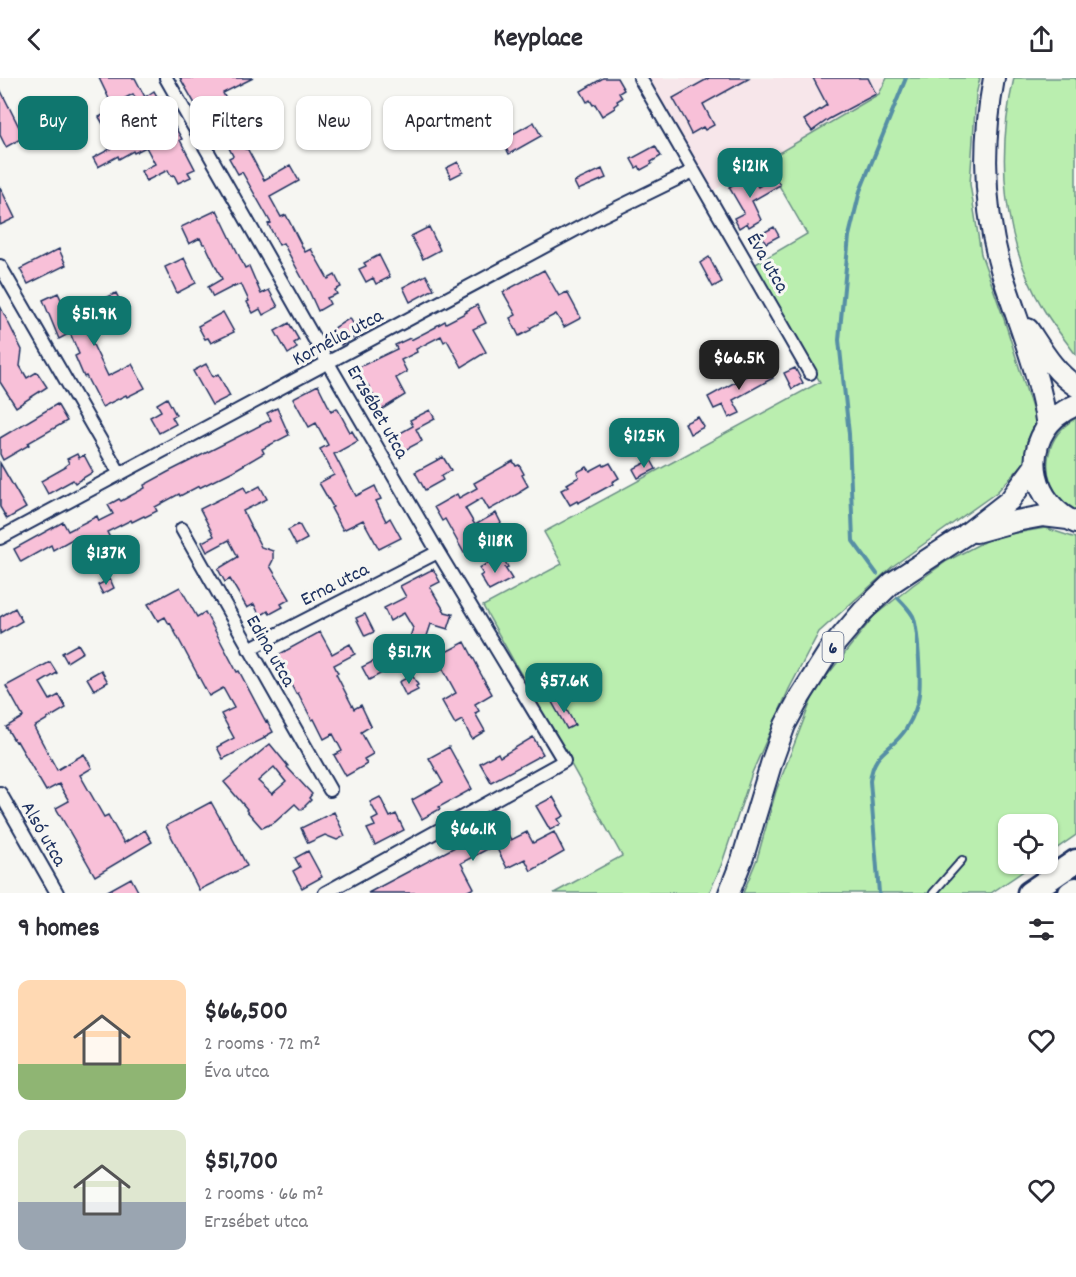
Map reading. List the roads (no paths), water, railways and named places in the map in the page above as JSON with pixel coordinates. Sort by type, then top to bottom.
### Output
[{"type":"highway","points":[[1029,893],[1076,861]]},
{"type":"highway","points":[[1070,893],[1076,889]]},
{"type":"main road","points":[[994,78],[987,128],[986,168],[990,222],[1003,275],[1039,382],[1047,427]]},
{"type":"main road","points":[[1016,310],[1044,353],[1059,372],[1076,386]]},
{"type":"main road","name":"6","points":[[1072,521],[1055,510],[1044,497],[1035,466],[1036,449],[1047,427],[1060,414],[1076,405]]},
{"type":"main road","name":"6","points":[[729,893],[785,725],[829,651],[846,630],[893,582],[965,535],[1011,500],[1035,466]]},
{"type":"main road","name":"6","points":[[965,535],[1043,516],[1072,521]]},
{"type":"street","name":"Erzsébet utca","points":[[166,78],[438,552],[564,761],[325,893]]},
{"type":"street","name":"Éva utca","points":[[640,78],[810,373]]},
{"type":"street","name":"Kornélia utca","points":[[0,538],[603,216],[693,171]]},
{"type":"street","points":[[0,266],[120,474]]},
{"type":"street","name":"Edina utca","points":[[182,529],[330,790]]},
{"type":"street","name":"Erna utca","points":[[249,649],[438,552]]},
{"type":"street","name":"Alsó utca","points":[[0,793],[57,893]]},
{"type":"lane","points":[[933,893],[962,860]]},
{"type":"waterway","points":[[877,574],[853,541],[849,434],[839,340],[849,236],[860,191],[906,78]]},
{"type":"waterway","points":[[879,893],[870,781],[879,757],[906,729],[914,712],[920,687],[915,622],[910,611],[898,598]]}]
